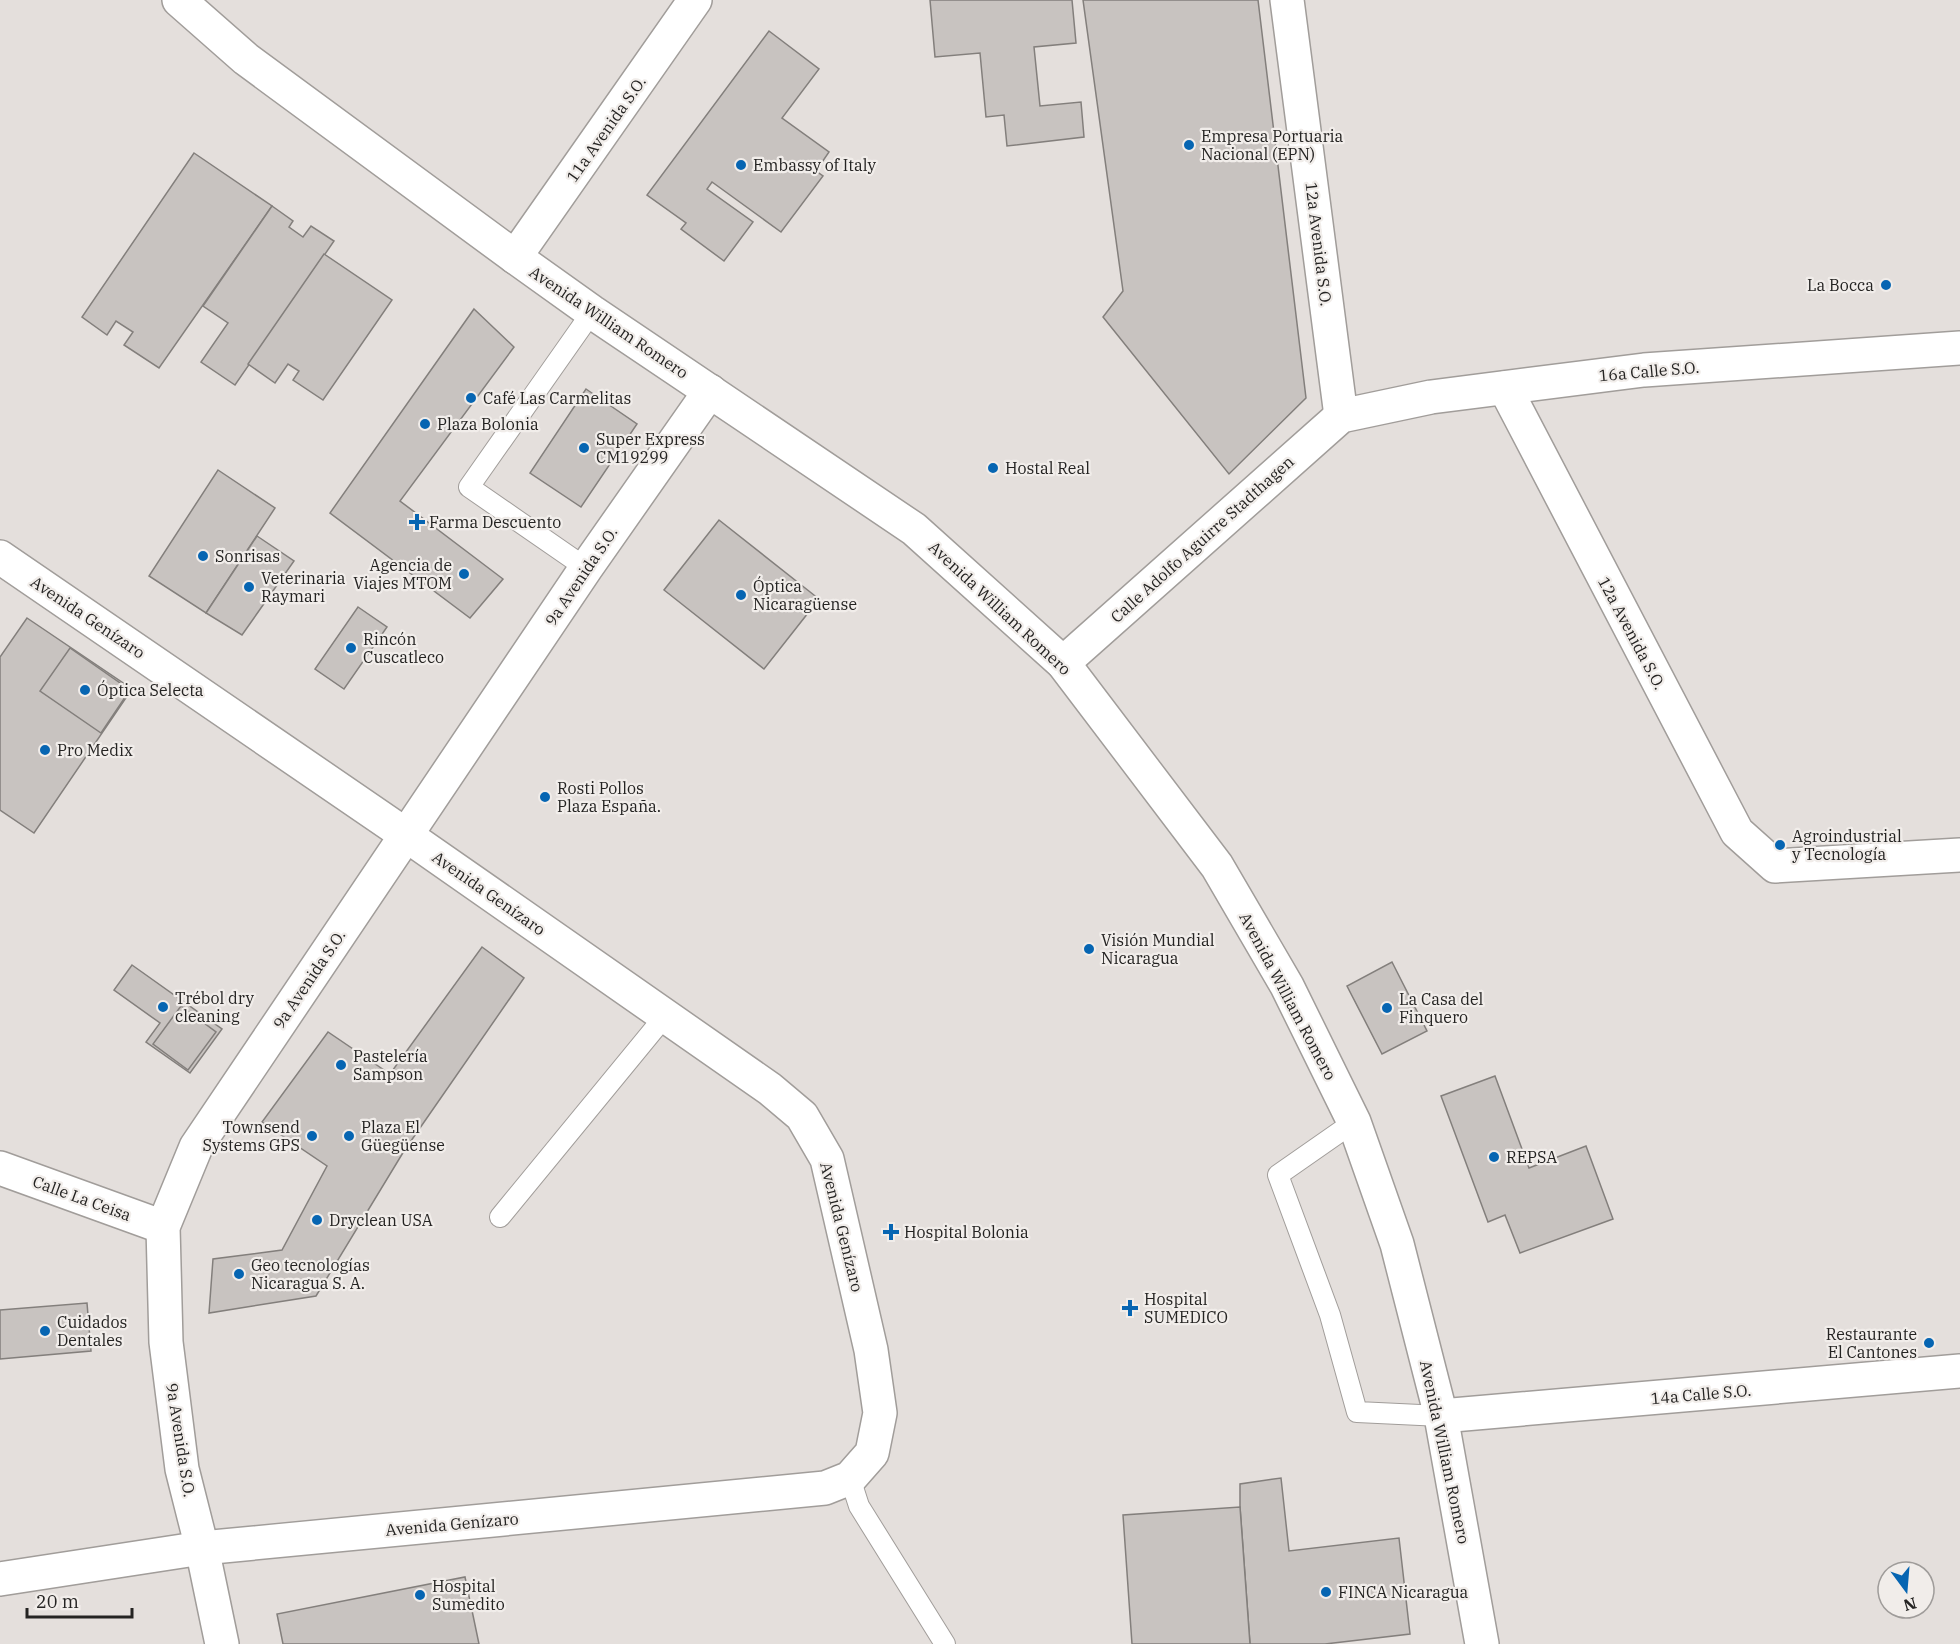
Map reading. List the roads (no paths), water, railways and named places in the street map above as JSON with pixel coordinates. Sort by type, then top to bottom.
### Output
[{"type":"street","name":"Avenida William Romero","points":[[179,0],[246,59],[515,257],[592,312],[914,529],[1063,663],[1217,866],[1287,986],[1354,1122],[1397,1244],[1441,1416],[1482,1644]]},
{"type":"street","name":"11a Avenida S.O.","points":[[515,257],[695,0]]},
{"type":"street","name":"12a Avenida S.O.","points":[[1287,0],[1341,416]]},
{"type":"street","name":"16a Calle S.O.","points":[[1341,416],[1431,397],[1644,370],[1960,348]]},
{"type":"street","name":"12a Avenida S.O.","points":[[1505,388],[1737,832],[1775,866],[1960,855]]},
{"type":"street","name":"9a Avenida S.O.","points":[[222,1644],[202,1548],[182,1469],[166,1342],[163,1227],[196,1147],[586,568],[710,391]]},
{"type":"street","name":"Calle Adolfo Aguirre Stadthagen","points":[[1063,663],[1341,416]]},
{"type":"street","name":"Avenida Genízaro","points":[[0,557],[406,835],[770,1089],[802,1116],[827,1159],[871,1350],[880,1413],[872,1453],[850,1478],[825,1488],[202,1548],[0,1579]]},
{"type":"street","name":"Calle La Ceisa","points":[[0,1168],[163,1227]]},
{"type":"street","name":"14a Calle S.O.","points":[[1441,1416],[1960,1371]]},
{"type":"lane","points":[[586,568],[469,487],[592,312]]},
{"type":"lane","points":[[500,1217],[665,1016]]},
{"type":"lane","points":[[1354,1122],[1278,1175],[1330,1315],[1357,1412],[1441,1416]]},
{"type":"lane","points":[[850,1478],[859,1506],[945,1644]]},
{"type":"place","name":"Empresa Portuaria Nacional (EPN)","points":[[1189,145]]},
{"type":"place","name":"Embassy of Italy","points":[[741,165]]},
{"type":"place","name":"La Bocca","points":[[1886,285]]},
{"type":"place","name":"Café Las Carmelitas","points":[[471,398]]},
{"type":"place","name":"Plaza Bolonia","points":[[425,424]]},
{"type":"place","name":"Super Express CM19299","points":[[584,448]]},
{"type":"place","name":"Hostal Real","points":[[993,468]]},
{"type":"place","name":"Farma Descuento","points":[[417,522]]},
{"type":"place","name":"Sonrisas","points":[[203,556]]},
{"type":"place","name":"Agencia de Viajes MTOM","points":[[464,574]]},
{"type":"place","name":"Veterinaria Raymari","points":[[249,587]]},
{"type":"place","name":"Óptica Nicaragüense","points":[[741,595]]},
{"type":"place","name":"Rincón Cuscatleco","points":[[351,648]]},
{"type":"place","name":"Óptica Selecta","points":[[85,690]]},
{"type":"place","name":"Pro Medix","points":[[45,750]]},
{"type":"place","name":"Rosti Pollos Plaza España.","points":[[545,797]]},
{"type":"place","name":"Agroindustrial y Tecnología","points":[[1780,845]]},
{"type":"place","name":"Visión Mundial Nicaragua","points":[[1089,949]]},
{"type":"place","name":"Trébol dry cleaning","points":[[163,1007]]},
{"type":"place","name":"La Casa del Finquero","points":[[1387,1008]]},
{"type":"place","name":"Pastelería Sampson","points":[[341,1065]]},
{"type":"place","name":"Townsend Systems GPS","points":[[312,1136]]},
{"type":"place","name":"Plaza El Güegüense","points":[[349,1136]]},
{"type":"place","name":"REPSA","points":[[1494,1157]]},
{"type":"place","name":"Dryclean USA","points":[[317,1220]]},
{"type":"place","name":"Hospital Bolonia","points":[[891,1232]]},
{"type":"place","name":"Geo tecnologías Nicaragua S. A.","points":[[239,1274]]},
{"type":"place","name":"Hospital SUMEDICO","points":[[1130,1308]]},
{"type":"place","name":"Cuidados Dentales","points":[[45,1331]]},
{"type":"place","name":"Restaurante El Cantones","points":[[1929,1343]]},
{"type":"place","name":"FINCA Nicaragua","points":[[1326,1592]]},
{"type":"place","name":"Hospital Sumedito","points":[[420,1595]]}]
